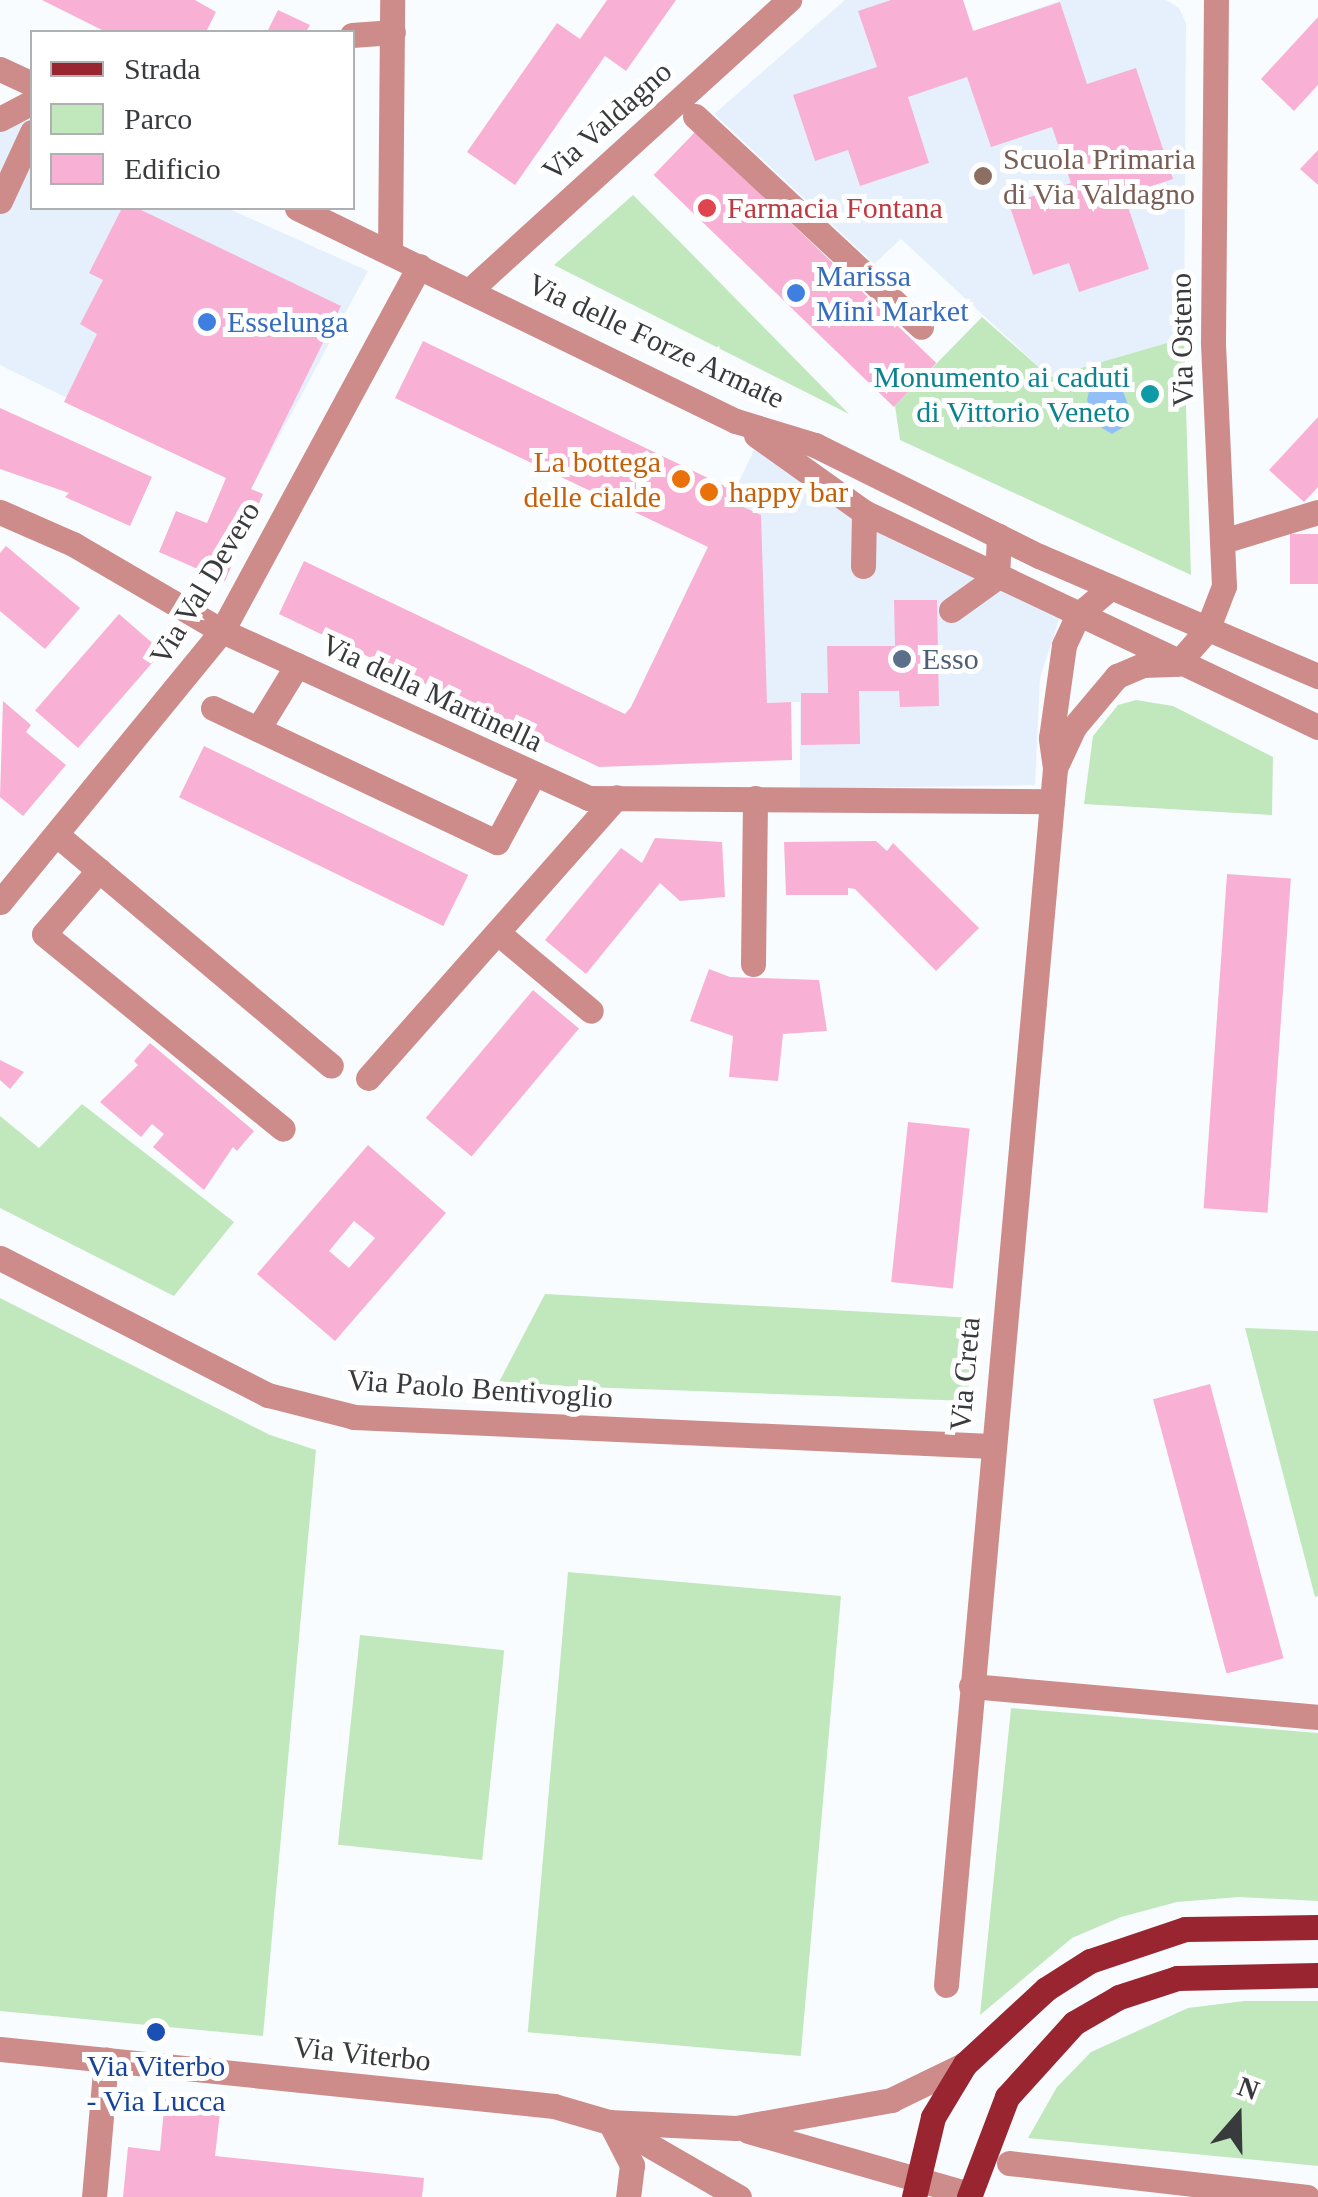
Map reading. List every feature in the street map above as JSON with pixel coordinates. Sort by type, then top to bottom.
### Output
[{"type":"main road","points":[[915,2187],[933,2116],[965,2064],[1046,1988],[1135,1942],[1231,1924],[1318,1928]]},
{"type":"main road","points":[[966,2196],[1007,2098],[1074,2023],[1119,1997],[1177,1978],[1318,1974]]},
{"type":"street","points":[[390,252],[392,0]]},
{"type":"street","name":"Via Valdagno","points":[[469,291],[789,0]]},
{"type":"street","name":"Via Osteno","points":[[1177,664],[1208,630],[1224,586],[1212,340],[1216,0]]},
{"type":"street","points":[[355,35],[393,32]]},
{"type":"street","points":[[0,68],[30,83]]},
{"type":"street","points":[[0,118],[30,103]]},
{"type":"street","points":[[695,116],[920,327]]},
{"type":"street","points":[[0,201],[30,136]]},
{"type":"street","name":"Via delle Forze Armate","points":[[301,210],[736,420],[815,445],[999,536],[1318,676]]},
{"type":"street","name":"Via Val Devero","points":[[0,902],[222,631],[419,266]]},
{"type":"street","points":[[736,420],[864,512],[1177,664],[1318,727]]},
{"type":"street","points":[[863,566],[864,512],[895,485]]},
{"type":"street","name":"Via della Martinella","points":[[0,512],[73,544],[222,631],[532,777],[588,798],[1052,801]]},
{"type":"street","points":[[1223,541],[1318,512]]},
{"type":"street","points":[[997,577],[999,536]]},
{"type":"street","points":[[951,610],[997,577]]},
{"type":"street","points":[[1078,615],[1112,587]]},
{"type":"street","name":"Via Creta","points":[[946,1984],[1055,768],[1052,738],[1062,664],[1078,615]]},
{"type":"street","name":"Via Creta","points":[[1055,768],[1074,727],[1117,676],[1142,665],[1177,664]]},
{"type":"street","points":[[258,729],[297,665]]},
{"type":"street","points":[[214,708],[497,842],[532,777]]},
{"type":"street","points":[[368,1078],[618,797]]},
{"type":"street","points":[[753,964],[755,798]]},
{"type":"street","points":[[57,835],[331,1066]]},
{"type":"street","points":[[99,870],[44,934],[283,1129]]},
{"type":"street","points":[[498,933],[591,1012]]},
{"type":"street","name":"Via Paolo Bentivoglio","points":[[0,1258],[268,1395],[354,1417],[992,1446]]},
{"type":"street","points":[[971,1686],[1318,1718]]},
{"type":"street","name":"Via Viterbo","points":[[0,2049],[554,2106],[609,2122],[736,2128],[892,2100],[965,2064]]},
{"type":"street","points":[[94,2197],[106,2060]]},
{"type":"street","points":[[609,2122],[632,2165],[628,2197]]},
{"type":"street","name":"Via Viterbo","points":[[609,2122],[739,2197]]},
{"type":"street","name":"Via Viterbo","points":[[736,2128],[915,2187],[966,2196]]},
{"type":"street","points":[[1009,2163],[1307,2197]]},
{"type":"shaded area","name":"Scuola Primaria di Via Valdagno","points":[[845,0],[963,0],[974,31],[1062,0],[1166,0],[1179,8],[1186,23],[1184,338],[1050,377],[901,239],[874,264],[714,114]]},
{"type":"shaded area","points":[[0,105],[30,119],[30,210],[231,210],[368,271],[251,489],[0,365]]},
{"type":"shaded area","points":[[756,446],[1066,598],[1040,678],[1035,785],[800,789],[800,702],[631,707]]},
{"type":"green space","points":[[633,195],[680,242],[849,414],[554,265]]},
{"type":"green space","points":[[982,317],[1050,377],[1184,338],[1191,575],[900,440],[895,406]]},
{"type":"green space","points":[[1136,700],[1173,706],[1273,757],[1272,815],[1084,804],[1093,736],[1118,705]]},
{"type":"green space","points":[[82,1104],[234,1222],[174,1296],[0,1208],[0,1116],[39,1148]]},
{"type":"green space","points":[[545,1294],[975,1318],[968,1401],[498,1384]]},
{"type":"green space","points":[[0,1298],[270,1435],[316,1450],[263,2036],[0,2011]]},
{"type":"green space","points":[[1245,1328],[1318,1331],[1315,1597]]},
{"type":"green space","points":[[568,1572],[841,1596],[801,2056],[528,2032]]},
{"type":"green space","points":[[360,1635],[504,1650],[482,1860],[338,1845]]},
{"type":"green space","points":[[1011,1708],[1318,1733],[1318,1901],[1239,1897],[1177,1902],[1121,1917],[1072,1938],[980,2015]]},
{"type":"green space","points":[[1244,2001],[1318,2001],[1318,2166],[1028,2138],[1057,2087],[1091,2052],[1188,2008]]},
{"type":"water","points":[[1105,379],[1121,386],[1130,410],[1127,425],[1112,434],[1095,424],[1087,400],[1090,387]]},
{"type":"building","points":[[42,0],[195,0],[216,12],[207,30],[102,30]]},
{"type":"building","points":[[607,0],[676,0],[626,71],[605,56],[515,185],[467,152],[557,23],[580,39]]},
{"type":"building","points":[[891,0],[963,0],[973,31],[1060,2],[1087,84],[1136,68],[1173,179],[1124,195],[1149,269],[1079,292],[1069,263],[1033,275],[1009,204],[1071,183],[1052,127],[991,147],[967,77],[908,97],[929,163],[860,186],[848,150],[815,161],[793,95],[877,67],[858,11]]},
{"type":"building","points":[[278,10],[310,25],[307,30],[268,30]]},
{"type":"building","points":[[1318,17],[1318,85],[1294,111],[1261,79]]},
{"type":"building","points":[[696,131],[936,363],[894,407],[654,175]]},
{"type":"building","points":[[1318,150],[1318,185],[1300,169]]},
{"type":"building","points":[[121,210],[141,210],[341,306],[251,489],[263,494],[225,581],[159,552],[176,511],[207,523],[226,478],[64,402],[97,334],[80,324],[103,280],[89,273]]},
{"type":"building","points":[[423,341],[735,491],[730,501],[761,515],[767,703],[791,702],[792,760],[599,767],[279,614],[304,561],[625,714],[631,707],[708,547],[395,398]]},
{"type":"building","points":[[0,408],[152,477],[130,526],[65,497],[69,493],[0,469]]},
{"type":"building","points":[[1318,417],[1318,487],[1304,502],[1269,470]]},
{"type":"building","points":[[1290,534],[1318,534],[1318,584],[1290,584]]},
{"type":"building","points":[[6,546],[80,608],[45,649],[0,611],[0,553]]},
{"type":"building","points":[[894,600],[937,600],[939,706],[900,707],[899,691],[859,691],[860,744],[801,745],[801,693],[828,693],[827,646],[895,646]]},
{"type":"building","points":[[119,614],[162,651],[78,748],[35,711]]},
{"type":"building","points":[[3,701],[31,725],[26,732],[66,765],[23,816],[0,797]]},
{"type":"building","points":[[204,746],[468,875],[443,926],[179,797]]},
{"type":"building","points":[[655,838],[722,842],[725,897],[680,901],[660,883],[586,974],[545,940],[621,848],[642,863]]},
{"type":"building","points":[[876,841],[887,851],[893,843],[979,928],[936,971],[855,889],[848,888],[848,895],[786,895],[784,842]]},
{"type":"building","points":[[1227,874],[1291,878],[1267,1213],[1204,1208]]},
{"type":"building","points":[[709,969],[730,977],[819,980],[827,1031],[783,1034],[778,1081],[729,1077],[733,1036],[690,1021]]},
{"type":"building","points":[[533,990],[579,1029],[472,1156],[426,1118]]},
{"type":"building","points":[[150,1043],[254,1131],[237,1151],[233,1147],[204,1190],[153,1147],[164,1134],[152,1124],[141,1137],[100,1102],[138,1065],[134,1061]]},
{"type":"building","points":[[0,1060],[24,1072],[10,1089],[0,1080]]},
{"type":"building","points":[[908,1122],[970,1128],[953,1289],[891,1282]]},
{"type":"building","points":[[368,1145],[446,1213],[335,1341],[257,1274]],"holes":[[[354,1221],[375,1238],[349,1268],[329,1251]]]},
{"type":"building","points":[[1210,1384],[1284,1658],[1227,1674],[1153,1399]]},
{"type":"building","points":[[165,2099],[221,2104],[215,2156],[424,2178],[422,2197],[123,2197],[128,2147],[160,2151]]},
{"type":"place","name":"Scuola Primaria di Via Valdagno","points":[[983,176]]},
{"type":"place","name":"Farmacia Fontana","points":[[707,208]]},
{"type":"place","name":"Marissa Mini Market","points":[[796,293]]},
{"type":"place","name":"Esselunga","points":[[207,322]]},
{"type":"place","name":"Monumento ai caduti di Vittorio Veneto","points":[[1150,394]]},
{"type":"place","name":"La bottega delle cialde","points":[[681,479]]},
{"type":"place","name":"happy bar","points":[[709,492]]},
{"type":"place","name":"Esso","points":[[902,659]]},
{"type":"place","name":"Via Viterbo - Via Lucca","points":[[156,2032]]}]
